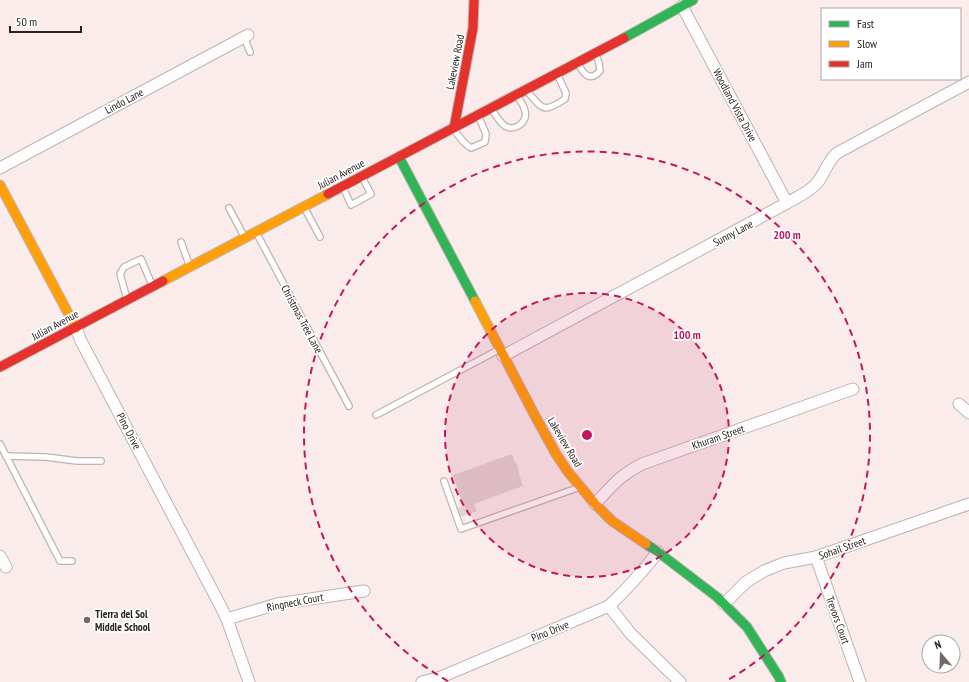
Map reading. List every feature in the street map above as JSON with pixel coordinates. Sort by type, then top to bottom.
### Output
[{"type":"street","name":"Lakeview Road","points":[[454,128],[473,28],[474,0]]},
{"type":"street","name":"Julian Avenue","points":[[0,367],[454,128],[693,0]]},
{"type":"street","name":"Woodland Vista Drive","points":[[682,6],[787,204]]},
{"type":"street","name":"Lindo Lane","points":[[0,168],[246,36]]},
{"type":"street","name":"Sunny Lane","points":[[502,352],[787,204],[815,185],[829,161],[836,153],[969,82]]},
{"type":"street","name":"Lakeview Road","points":[[399,157],[556,454],[568,472],[595,504],[612,521],[658,552],[717,597],[747,627],[781,682]]},
{"type":"street","name":"Pino Drive","points":[[0,185],[227,619],[249,682]]},
{"type":"street","name":"Khuram Street","points":[[595,504],[626,472],[642,464],[853,389]]},
{"type":"street","points":[[959,404],[969,413]]},
{"type":"street","name":"Sohail Street","points":[[724,604],[746,582],[764,571],[784,563],[816,557],[969,504]]},
{"type":"street","name":"Pino Drive","points":[[422,682],[441,677],[609,606],[646,568],[658,552]]},
{"type":"street","points":[[0,556],[6,567]]},
{"type":"street","name":"Trevors Court","points":[[816,557],[860,682]]},
{"type":"street","name":"Ringneck Court","points":[[227,619],[277,604],[364,591]]},
{"type":"street","points":[[609,606],[631,634],[680,682]]},
{"type":"lane","points":[[246,36],[250,52]]},
{"type":"lane","points":[[577,62],[586,75],[590,77],[596,76],[600,71],[595,53]]},
{"type":"lane","points":[[525,89],[541,107],[546,108],[554,106],[565,99],[566,93],[556,73]]},
{"type":"lane","points":[[491,108],[505,126],[512,128],[520,125],[525,119],[525,111],[516,94]]},
{"type":"lane","points":[[454,128],[459,137],[471,148],[484,142],[486,134],[478,115]]},
{"type":"lane","points":[[343,186],[350,205],[371,194],[361,176]]},
{"type":"lane","points":[[304,207],[320,236]]},
{"type":"lane","points":[[228,208],[245,238]]},
{"type":"lane","name":"Christmas Tree Lane","points":[[256,232],[349,406]]},
{"type":"lane","points":[[181,242],[190,267]]},
{"type":"lane","points":[[127,300],[120,274],[124,266],[141,259],[153,287]]},
{"type":"lane","points":[[376,415],[502,352]]},
{"type":"lane","points":[[0,444],[60,561],[72,561]]},
{"type":"lane","points":[[6,456],[46,457],[77,461],[100,461]]},
{"type":"lane","points":[[444,481],[461,529],[580,487]]},
{"type":"building","points":[[512,454],[519,470],[523,486],[474,504],[477,511],[461,517],[458,508],[464,506],[453,475]]},
{"type":"traffic: fast","points":[[624,38],[693,0]]},
{"type":"traffic: fast","points":[[399,157],[475,301]]},
{"type":"traffic: fast","points":[[646,544],[717,597],[747,627],[781,682]]},
{"type":"traffic: slow","points":[[0,185],[76,328]]},
{"type":"traffic: slow","points":[[163,281],[328,194]]},
{"type":"traffic: slow","points":[[475,301],[534,414],[556,454],[568,472],[595,504],[612,521],[646,544]]},
{"type":"traffic: jam","points":[[454,128],[473,28],[474,0]]},
{"type":"traffic: jam","points":[[328,194],[624,38]]},
{"type":"traffic: jam","points":[[0,367],[163,281]]},
{"type":"place","name":"Tierra del Sol Middle School","points":[[87,620]]}]
